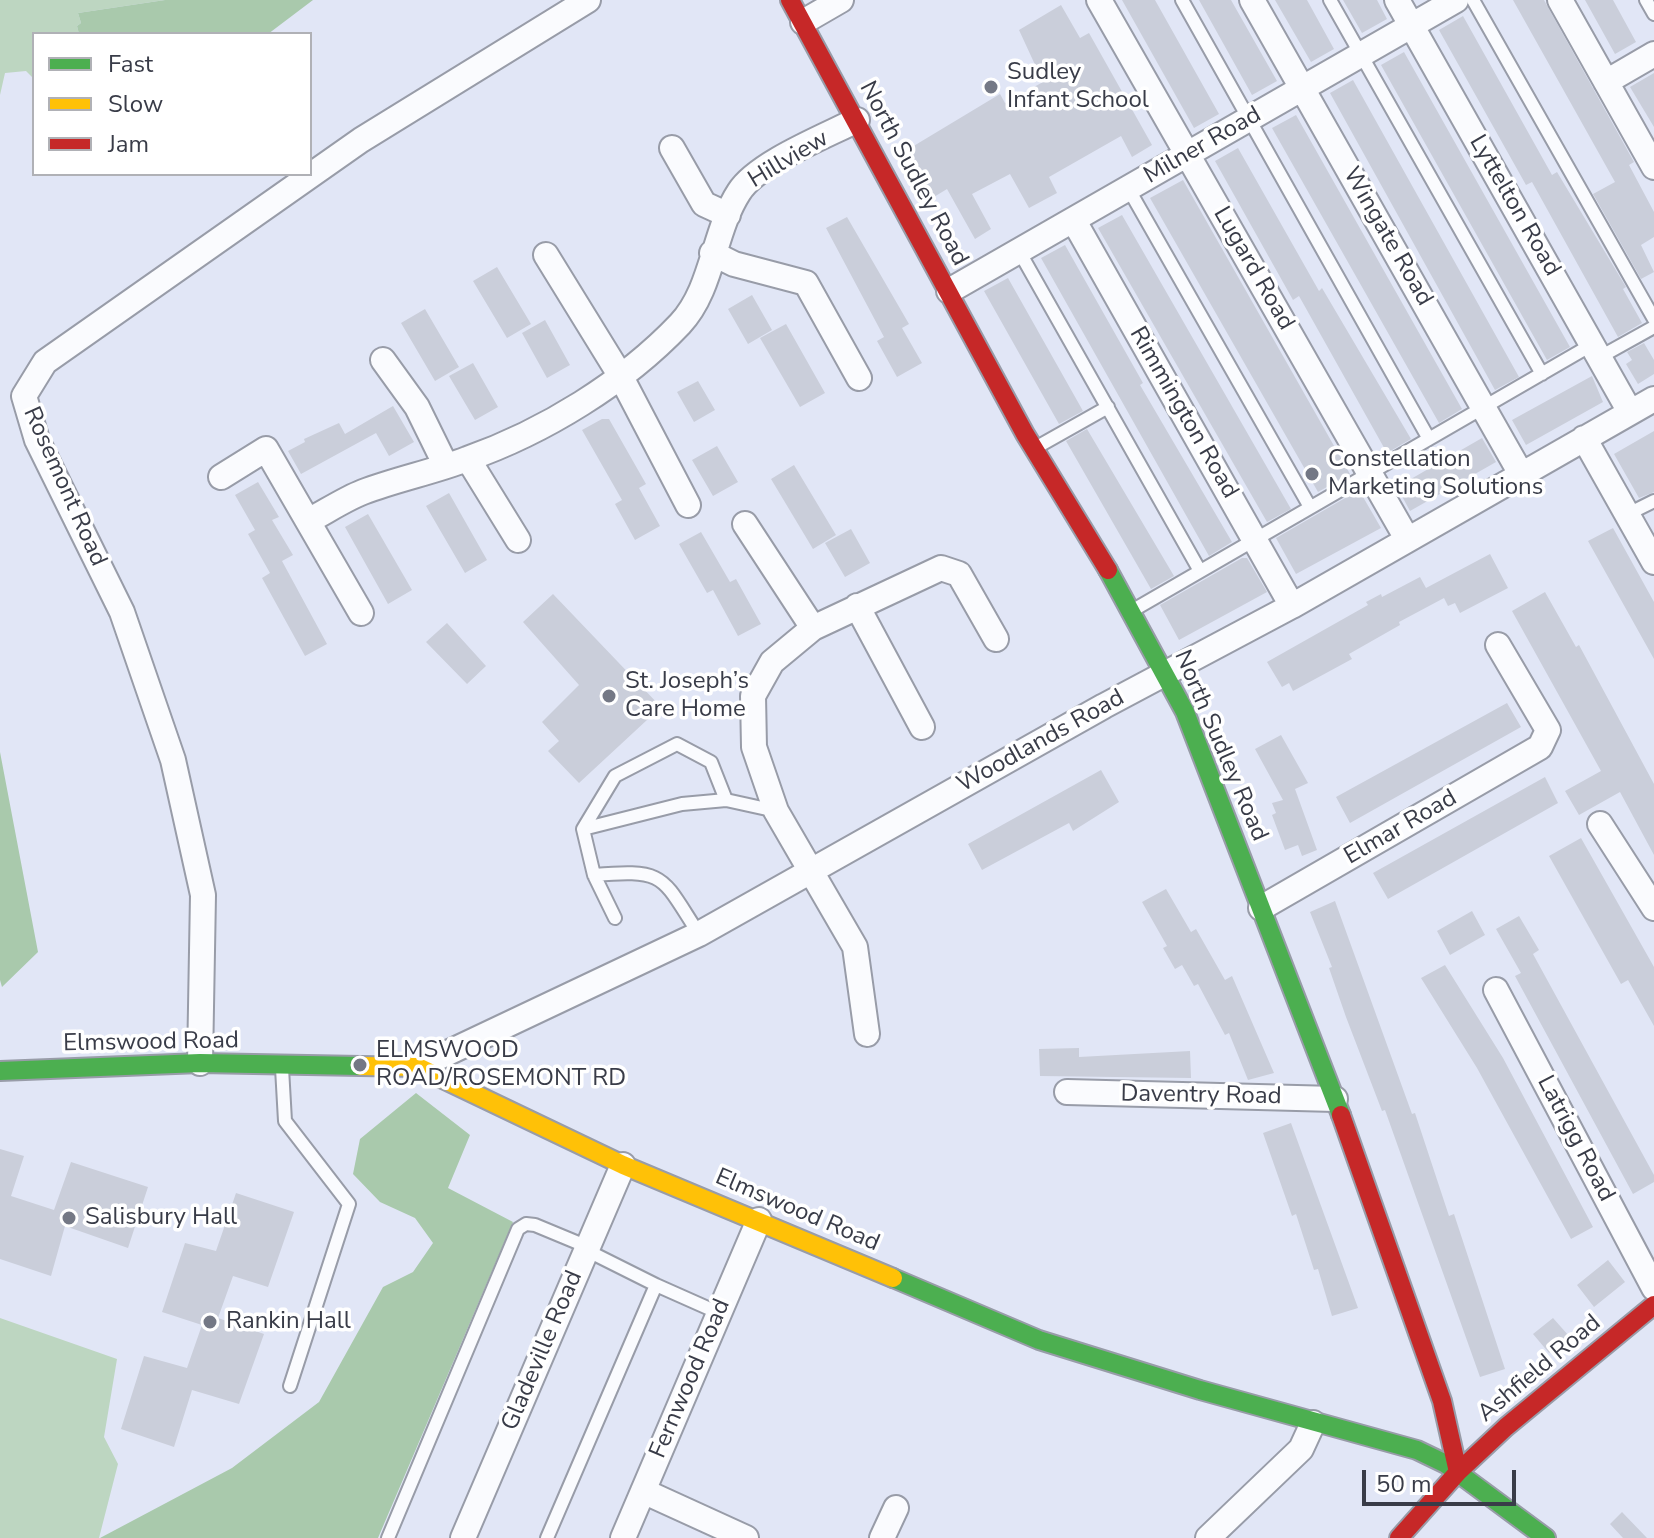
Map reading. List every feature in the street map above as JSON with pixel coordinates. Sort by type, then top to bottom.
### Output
[{"type":"street","name":"Rosemont Road","points":[[312,174],[361,140],[588,0]]},
{"type":"street","name":"North Sudley Road","points":[[790,0],[1033,449],[1132,610],[1185,712],[1335,1099],[1442,1401],[1458,1472]]},
{"type":"street","points":[[803,22],[841,0]]},
{"type":"street","name":"Lugard Road","points":[[1099,0],[1406,537]]},
{"type":"street","name":"Wingate Road","points":[[1252,0],[1521,474]]},
{"type":"street","name":"Lyttelton Road","points":[[1397,0],[1630,412]]},
{"type":"street","name":"Milner Road","points":[[949,291],[1456,0]]},
{"type":"street","points":[[1560,0],[1654,167]]},
{"type":"street","points":[[1606,82],[1654,54]]},
{"type":"street","name":"Hillview","points":[[310,520],[362,493],[457,463],[543,426],[620,375],[689,313],[697,302],[712,253],[739,191],[755,175],[857,120]]},
{"type":"street","points":[[672,148],[704,204],[728,215]]},
{"type":"street","name":"Rosemont Road","points":[[200,1063],[203,895],[173,760],[122,612],[37,440],[24,396],[45,362],[310,176]]},
{"type":"street","name":"Rimmington Road","points":[[1074,221],[1292,606]]},
{"type":"street","points":[[712,253],[734,264],[806,283],[859,378]]},
{"type":"street","points":[[546,255],[620,375],[688,505]]},
{"type":"street","points":[[383,360],[457,463],[518,540]]},
{"type":"street","name":"Woodlands Road","points":[[418,1067],[699,934],[1292,606],[1406,537],[1654,399]]},
{"type":"street","points":[[1584,438],[1654,562]]},
{"type":"street","points":[[221,477],[266,449],[310,520],[361,613]]},
{"type":"street","points":[[745,524],[813,628]]},
{"type":"street","points":[[867,1034],[855,947],[776,811],[754,747],[753,696],[772,662],[813,628],[941,568],[959,574],[996,639]]},
{"type":"street","points":[[857,606],[922,727]]},
{"type":"street","name":"Elmar Road","points":[[1261,908],[1540,747],[1548,730],[1498,645]]},
{"type":"street","points":[[1600,824],[1654,908]]},
{"type":"street","name":"Latrigg Road","points":[[1496,990],[1654,1288]]},
{"type":"street","name":"Elmswood Road","points":[[0,1071],[200,1063],[418,1067],[623,1165],[1039,1340],[1313,1423],[1417,1450],[1458,1472],[1546,1538]]},
{"type":"street","name":"Daventry Road","points":[[1067,1092],[1335,1099]]},
{"type":"street","name":"Gladeville Road","points":[[463,1538],[623,1165]]},
{"type":"street","name":"Fernwood Road","points":[[623,1538],[759,1220]]},
{"type":"street","name":"Ashfield Road","points":[[1399,1538],[1458,1472],[1506,1427],[1654,1305]]},
{"type":"street","points":[[1208,1538],[1301,1449],[1313,1423]]},
{"type":"street","points":[[643,1491],[746,1538]]},
{"type":"street","points":[[882,1538],[896,1508]]},
{"type":"lane","points":[[1182,0],[1429,439]]},
{"type":"lane","points":[[1330,0],[1542,374]]},
{"type":"lane","points":[[1473,0],[1654,319]]},
{"type":"lane","points":[[1646,0],[1654,14]]},
{"type":"lane","points":[[1128,188],[1310,507]]},
{"type":"lane","points":[[1019,251],[1200,571]]},
{"type":"lane","points":[[1132,610],[1542,374],[1654,327]]},
{"type":"lane","points":[[1033,449],[1108,407]]},
{"type":"lane","points":[[1628,514],[1654,501]]},
{"type":"lane","points":[[615,918],[594,875],[583,829],[615,776],[677,744],[711,762],[726,800]]},
{"type":"lane","points":[[583,829],[682,804],[726,800],[776,811]]},
{"type":"lane","points":[[594,875],[642,871],[666,883],[699,934]]},
{"type":"lane","points":[[282,1065],[285,1121],[349,1204],[290,1386]]},
{"type":"lane","points":[[388,1538],[518,1229],[526,1224],[535,1225],[719,1313]]},
{"type":"lane","points":[[547,1538],[656,1285]]},
{"type":"green space","points":[[0,0],[165,0],[78,13],[81,23],[77,26],[78,32],[32,32],[32,77],[26,71],[5,73],[0,95]]},
{"type":"green space","points":[[165,0],[313,0],[271,32],[78,32],[77,26],[81,23],[78,13]]},
{"type":"green space","points":[[0,752],[38,952],[2,987],[0,980]]},
{"type":"green space","points":[[416,1093],[470,1135],[448,1188],[513,1222],[378,1538],[100,1538],[232,1468],[319,1402],[383,1287],[413,1272],[433,1243],[415,1218],[380,1202],[353,1174],[360,1139]]},
{"type":"green space","points":[[0,1318],[117,1359],[104,1437],[118,1464],[99,1538],[0,1538]]},
{"type":"building","points":[[1122,0],[1155,0],[1219,114],[1194,128]]},
{"type":"building","points":[[1199,0],[1231,0],[1277,81],[1252,95]]},
{"type":"building","points":[[1275,0],[1307,0],[1334,49],[1311,62]]},
{"type":"building","points":[[1343,0],[1377,0],[1387,19],[1362,33]]},
{"type":"building","points":[[1513,0],[1544,0],[1634,162],[1629,165],[1654,212],[1654,237],[1641,245],[1654,272],[1641,279],[1593,194],[1615,182]]},
{"type":"building","points":[[1585,0],[1613,0],[1636,42],[1615,54]]},
{"type":"building","points":[[1061,5],[1080,38],[1089,33],[1152,145],[1132,157],[1121,136],[1049,177],[1057,193],[1029,208],[1010,174],[972,194],[991,229],[975,239],[947,189],[929,200],[902,153],[1000,94],[1005,103],[1043,82],[1019,30]]},
{"type":"building","points":[[1463,16],[1552,175],[1557,172],[1626,287],[1623,289],[1642,323],[1618,337],[1532,182],[1526,185],[1439,30]]},
{"type":"building","points":[[1404,52],[1570,347],[1547,360],[1381,65]]},
{"type":"building","points":[[1654,73],[1654,127],[1630,87]]},
{"type":"building","points":[[1353,80],[1519,377],[1495,390],[1330,93]]},
{"type":"building","points":[[1296,115],[1462,409],[1439,423],[1272,128]]},
{"type":"building","points":[[1238,148],[1319,291],[1322,288],[1411,439],[1387,453],[1299,296],[1293,300],[1215,161]]},
{"type":"building","points":[[1183,180],[1350,474],[1318,492],[1150,198]]},
{"type":"building","points":[[1122,215],[1291,509],[1267,522],[1098,228]]},
{"type":"building","points":[[847,217],[909,324],[902,328],[922,363],[897,377],[877,341],[884,337],[826,228]]},
{"type":"building","points":[[1065,245],[1143,383],[1140,385],[1232,542],[1209,556],[1041,258]]},
{"type":"building","points":[[497,267],[531,324],[507,338],[473,281]]},
{"type":"building","points":[[1008,278],[1083,411],[1059,424],[984,291]]},
{"type":"building","points":[[752,295],[772,330],[748,344],[728,309]]},
{"type":"building","points":[[425,309],[459,367],[435,381],[401,323]]},
{"type":"building","points":[[545,320],[570,365],[547,378],[522,333]]},
{"type":"building","points":[[786,324],[825,393],[800,407],[760,338]]},
{"type":"building","points":[[1644,343],[1654,360],[1654,374],[1638,384],[1626,364],[1632,360],[1627,352]]},
{"type":"building","points":[[473,363],[498,407],[475,420],[449,376]]},
{"type":"building","points":[[1592,376],[1603,402],[1526,445],[1512,420]]},
{"type":"building","points":[[698,381],[715,410],[694,422],[677,392]]},
{"type":"building","points":[[393,406],[414,442],[389,456],[376,433],[301,474],[288,451],[305,442],[304,439],[339,423],[345,434]]},
{"type":"building","points":[[602,419],[609,419],[646,484],[639,488],[660,526],[635,540],[615,504],[622,500],[582,430]]},
{"type":"building","points":[[1087,429],[1174,576],[1151,589],[1066,441]]},
{"type":"building","points":[[1654,431],[1654,492],[1639,498],[1614,454]]},
{"type":"building","points":[[1482,438],[1496,462],[1410,511],[1397,487]]},
{"type":"building","points":[[717,446],[738,482],[713,496],[692,460]]},
{"type":"building","points":[[794,465],[836,535],[813,549],[771,479]]},
{"type":"building","points":[[258,482],[279,517],[272,520],[293,555],[282,561],[327,644],[305,656],[262,578],[270,573],[248,534],[255,530],[235,495]]},
{"type":"building","points":[[1359,490],[1381,528],[1296,574],[1276,538]]},
{"type":"building","points":[[449,493],[487,560],[465,573],[426,506]]},
{"type":"building","points":[[368,514],[412,590],[388,604],[345,527]]},
{"type":"building","points":[[1613,528],[1654,602],[1654,659],[1588,541]]},
{"type":"building","points":[[851,529],[870,563],[845,577],[825,543]]},
{"type":"building","points":[[701,532],[730,582],[736,579],[761,624],[738,636],[713,590],[707,593],[679,544]]},
{"type":"building","points":[[1490,554],[1508,588],[1460,613],[1455,603],[1448,606],[1444,598],[1349,654],[1352,659],[1293,691],[1289,683],[1282,687],[1267,662],[1368,605],[1366,602],[1381,594],[1382,597],[1420,577],[1426,588]]},
{"type":"building","points":[[1247,558],[1267,592],[1179,640],[1160,605]]},
{"type":"building","points":[[1545,592],[1576,647],[1579,645],[1654,784],[1654,855],[1620,792],[1579,815],[1565,791],[1601,771],[1512,611]]},
{"type":"building","name":"St. Joseph’s Care Home","points":[[553,594],[661,707],[579,783],[548,751],[559,741],[542,722],[579,685],[523,622]]},
{"type":"building","points":[[447,623],[486,666],[467,684],[426,642]]},
{"type":"building","points":[[1507,703],[1521,727],[1350,823],[1336,797]]},
{"type":"building","points":[[1281,735],[1308,783],[1295,789],[1317,850],[1302,856],[1298,845],[1285,850],[1272,815],[1276,813],[1272,803],[1283,800],[1255,749]]},
{"type":"building","points":[[1101,770],[1119,802],[1073,831],[1069,823],[982,870],[968,844]]},
{"type":"building","points":[[1545,777],[1558,803],[1388,899],[1373,873]]},
{"type":"building","points":[[1581,838],[1654,967],[1654,1026],[1628,980],[1621,984],[1549,856]]},
{"type":"building","points":[[1166,889],[1191,932],[1196,929],[1225,980],[1232,976],[1274,1073],[1248,1080],[1229,1033],[1225,1035],[1198,984],[1194,986],[1182,965],[1175,969],[1163,948],[1167,946],[1142,902]]},
{"type":"building","points":[[1335,901],[1412,1114],[1415,1113],[1449,1216],[1454,1214],[1505,1369],[1480,1377],[1385,1110],[1382,1111],[1346,1017],[1329,968],[1332,967],[1310,912]]},
{"type":"building","points":[[1472,911],[1485,935],[1450,955],[1437,931]]},
{"type":"building","points":[[1519,916],[1539,950],[1533,954],[1654,1175],[1654,1182],[1633,1194],[1515,976],[1521,973],[1496,929]]},
{"type":"building","points":[[1445,965],[1503,1058],[1593,1227],[1571,1239],[1477,1068],[1421,978]]},
{"type":"building","points":[[1079,1048],[1079,1057],[1190,1051],[1191,1078],[1040,1076],[1039,1049]]},
{"type":"building","points":[[1291,1123],[1358,1308],[1332,1316],[1318,1269],[1314,1270],[1296,1214],[1292,1216],[1263,1133]]},
{"type":"building","name":"Salisbury Hall","points":[[0,1149],[24,1156],[11,1196],[54,1210],[71,1162],[148,1187],[128,1248],[65,1226],[51,1276],[0,1259]]},
{"type":"building","name":"Rankin Hall","points":[[236,1193],[294,1212],[268,1287],[233,1276],[218,1318],[264,1334],[239,1404],[192,1390],[174,1447],[121,1429],[144,1356],[187,1368],[202,1325],[162,1312],[185,1243],[216,1251]]},
{"type":"building","points":[[1608,1260],[1625,1282],[1594,1307],[1577,1285]]},
{"type":"building","points":[[1553,1318],[1569,1336],[1549,1353],[1533,1334]]},
{"type":"building","points":[[1622,1512],[1647,1538],[1623,1538],[1610,1524]]},
{"type":"traffic: fast","points":[[1108,570],[1185,712],[1341,1115]]},
{"type":"traffic: fast","points":[[0,1071],[200,1063],[361,1066]]},
{"type":"traffic: fast","points":[[893,1278],[1039,1340],[1200,1390],[1417,1450],[1446,1464],[1546,1538]]},
{"type":"traffic: slow","points":[[361,1066],[418,1067],[623,1165],[893,1278]]},
{"type":"traffic: jam","points":[[790,0],[1025,434],[1108,570]]},
{"type":"traffic: jam","points":[[1341,1115],[1442,1401],[1458,1472]]},
{"type":"traffic: jam","points":[[1399,1538],[1458,1472],[1506,1427],[1654,1305]]},
{"type":"place","name":"Sudley Infant School","points":[[991,87]]},
{"type":"place","name":"Constellation Marketing Solutions","points":[[1312,474]]},
{"type":"place","name":"St. Joseph’s Care Home","points":[[609,696]]},
{"type":"place","name":"ELMSWOOD ROAD/ROSEMONT RD","points":[[360,1065]]},
{"type":"place","name":"Salisbury Hall","points":[[69,1218]]},
{"type":"place","name":"Rankin Hall","points":[[210,1322]]}]
